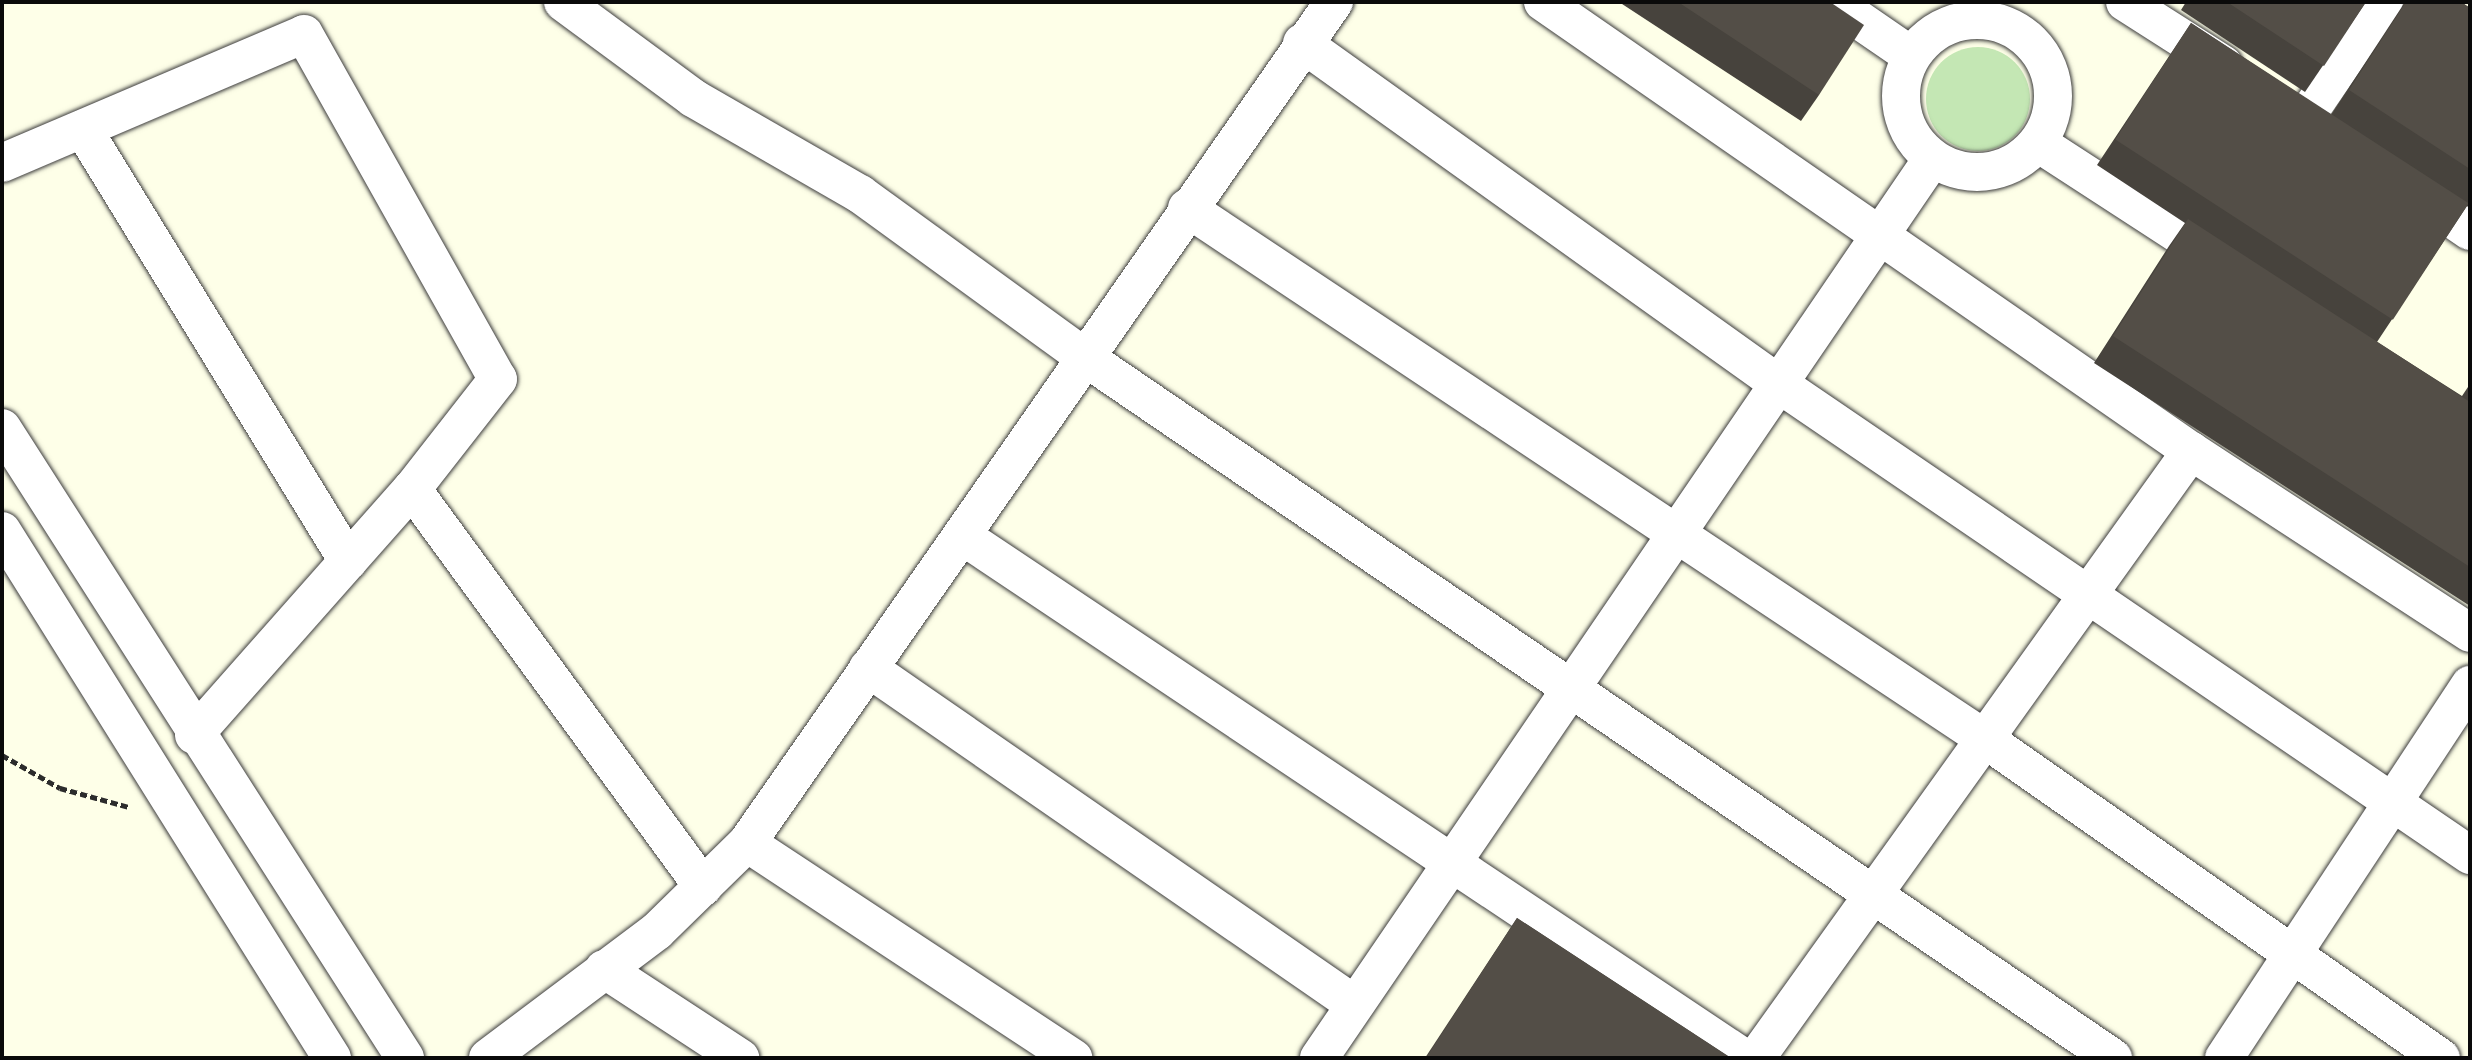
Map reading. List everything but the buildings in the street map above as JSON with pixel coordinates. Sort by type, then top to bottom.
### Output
[{"type":"street","points":[[563,2],[692,98],[860,194],[1086,358],[2113,1058]]},
{"type":"street","points":[[488,1058],[604,969],[704,887],[747,843],[868,668],[964,537],[1187,208],[1302,43],[1334,2]]},
{"type":"street","points":[[1544,2],[2191,451],[2470,633]]},
{"type":"street","points":[[1833,2],[1910,55]]},
{"type":"street","points":[[2125,2],[2338,141]]},
{"type":"street","points":[[2305,118],[2384,2]]},
{"type":"street","points":[[2022,15],[2053,80],[2052,113],[2038,143],[2016,163],[1989,173],[1959,172],[1932,159],[1909,133],[1900,99],[1910,55],[1952,23],[2022,15]]},
{"type":"street","points":[[2,163],[304,34],[498,379],[412,489],[194,735]]},
{"type":"street","points":[[1302,43],[1776,382],[2391,804],[2470,855]]},
{"type":"street","points":[[83,129],[348,561]]},
{"type":"street","points":[[2038,143],[2249,280]]},
{"type":"street","points":[[1319,1058],[1353,1004],[1571,691],[1776,382],[1932,159]]},
{"type":"street","points":[[2382,171],[2470,232]]},
{"type":"street","points":[[1187,208],[1982,737],[2294,958],[2441,1058]]},
{"type":"street","points":[[2,428],[194,735],[405,1058]]},
{"type":"street","points":[[1756,1058],[2084,593],[2191,451]]},
{"type":"street","points":[[412,489],[704,887]]},
{"type":"street","points":[[2,530],[332,1058]]},
{"type":"street","points":[[964,537],[1744,1058]]},
{"type":"street","points":[[868,668],[1353,1004]]},
{"type":"street","points":[[2224,1058],[2294,958],[2470,685]]},
{"type":"street","points":[[747,843],[1073,1058]]},
{"type":"street","points":[[604,969],[740,1058]]},
{"type":"path","points":[[2,755],[60,788],[124,807],[176,811]]},
{"type":"green space","points":[[1978,47],[1998,51],[2015,62],[2026,79],[2030,99],[2026,119],[2015,136],[1998,147],[1978,151],[1958,147],[1941,136],[1930,119],[1926,99],[1930,79],[1941,62],[1958,51]]}]
